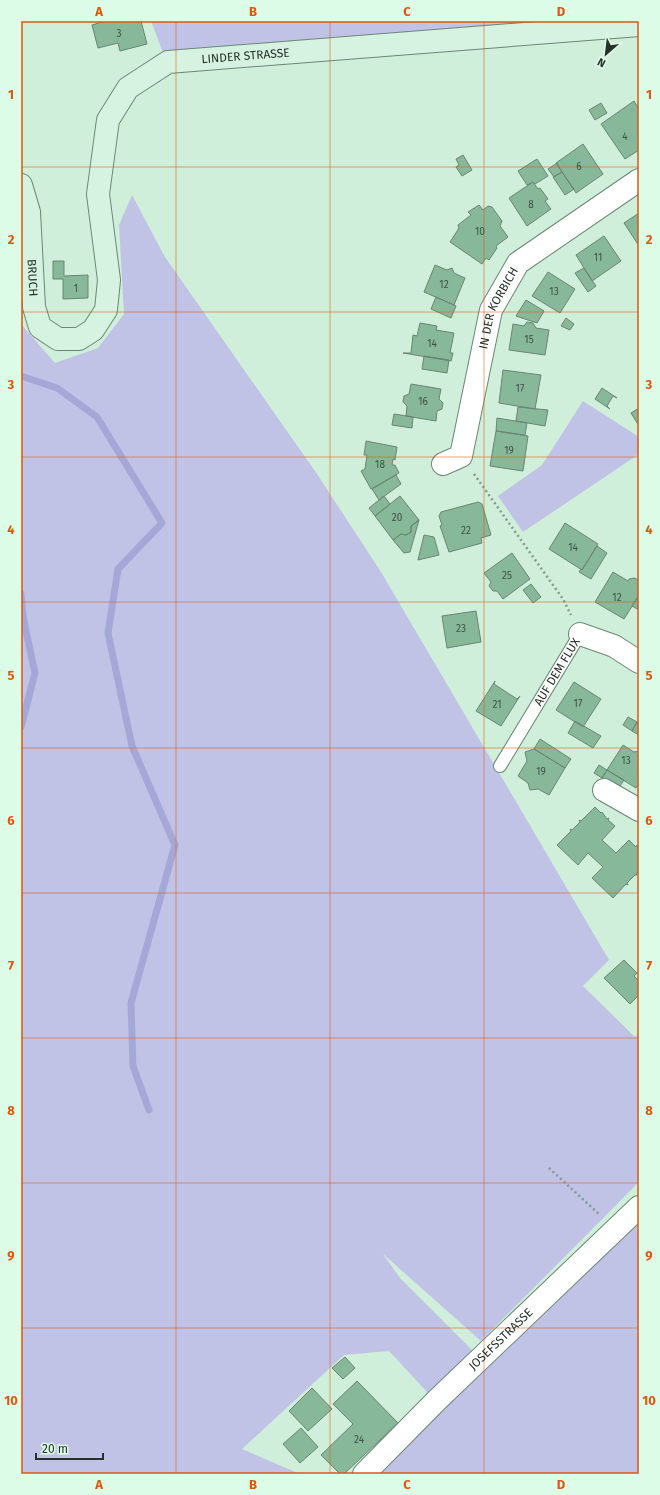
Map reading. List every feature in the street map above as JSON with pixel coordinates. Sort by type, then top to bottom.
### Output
[{"type":"street","name":"LINDER STRASSE","points":[[79,339],[93,330],[106,310],[109,280],[98,194],[108,120],[128,88],[168,62],[639,25]]},
{"type":"street","name":"IN DER KORBICH","points":[[452,460],[491,310],[518,263],[639,180]]},
{"type":"street","name":"BRUCH","points":[[21,185],[30,212],[34,307],[40,327],[58,339],[79,339]]},
{"type":"street","name":"AUF DEM FLUX","points":[[580,634],[614,646],[639,662]]},
{"type":"street","points":[[604,790],[639,810]]},
{"type":"street","name":"JOSEFSSTRASSE","points":[[364,1474],[437,1400],[639,1207]]},
{"type":"lane","name":"AUF DEM FLUX","points":[[500,766],[580,634]]},
{"type":"path","points":[[452,460],[563,599],[580,634]]},
{"type":"path","points":[[550,1168],[615,1229]]},
{"type":"shaded area","points":[[151,21],[629,21],[165,58]]},
{"type":"shaded area","points":[[132,195],[165,257],[317,474],[381,572],[609,960],[583,986],[635,1037],[639,1033],[639,1182],[481,1341],[383,1254],[400,1278],[472,1350],[428,1393],[389,1351],[344,1355],[242,1449],[300,1474],[21,1474],[21,324],[55,363],[98,348],[124,314],[119,225]]},
{"type":"shaded area","points":[[583,401],[639,437],[639,454],[523,532],[498,496],[542,465]]},
{"type":"shaded area","points":[[639,1216],[639,1474],[378,1474],[396,1455]]},
{"type":"building","points":[[105,21],[141,21],[147,44],[120,51],[118,43],[98,48],[92,25]]},
{"type":"building","points":[[634,101],[639,109],[639,150],[625,159],[601,124]]},
{"type":"building","points":[[601,103],[607,113],[595,120],[589,110]]},
{"type":"building","points":[[583,144],[603,174],[576,193],[556,163]]},
{"type":"building","points":[[463,155],[472,170],[462,176],[456,167],[459,165],[456,159]]},
{"type":"building","points":[[537,159],[548,176],[535,184],[533,182],[527,185],[518,171]]},
{"type":"building","points":[[557,163],[562,172],[554,177],[548,169]]},
{"type":"building","points":[[562,172],[574,189],[565,195],[553,177]]},
{"type":"building","points":[[533,182],[538,189],[540,188],[548,199],[545,201],[551,209],[527,226],[509,198]]},
{"type":"building","points":[[479,205],[483,210],[488,206],[492,207],[502,221],[500,226],[508,237],[496,246],[497,248],[489,260],[486,258],[482,264],[450,242],[459,228],[458,225],[471,215],[468,212]]},
{"type":"building","points":[[639,213],[639,246],[624,223]]},
{"type":"building","points":[[604,236],[621,261],[592,281],[576,255]]},
{"type":"building","points":[[53,261],[64,261],[64,276],[88,275],[88,298],[63,299],[63,279],[53,279]]},
{"type":"building","points":[[435,265],[447,270],[452,268],[454,273],[465,278],[454,305],[424,292]]},
{"type":"building","points":[[584,268],[596,286],[588,292],[575,273]]},
{"type":"building","points":[[548,272],[575,289],[560,313],[532,296]]},
{"type":"building","points":[[436,297],[456,306],[451,318],[431,309]]},
{"type":"building","points":[[526,300],[544,311],[537,323],[516,316]]},
{"type":"building","points":[[566,318],[574,324],[570,330],[561,326]]},
{"type":"building","points":[[527,322],[533,323],[536,328],[549,330],[545,355],[509,350],[513,324],[524,326]]},
{"type":"building","points":[[420,323],[437,326],[436,330],[454,333],[450,353],[453,353],[451,361],[403,353],[411,353],[413,335],[417,336]]},
{"type":"building","points":[[424,356],[449,360],[447,373],[422,369]]},
{"type":"building","points":[[503,370],[541,375],[535,409],[499,403]]},
{"type":"building","points":[[411,384],[441,389],[439,399],[443,403],[442,409],[437,411],[436,421],[406,416],[407,406],[403,402],[404,396],[409,394]]},
{"type":"building","points":[[602,388],[617,398],[613,396],[607,406],[610,409],[595,399]]},
{"type":"building","points":[[518,407],[548,410],[545,426],[516,421]]},
{"type":"building","points":[[639,408],[639,426],[631,413]]},
{"type":"building","points":[[394,414],[413,417],[412,428],[392,425]]},
{"type":"building","points":[[497,418],[527,423],[525,435],[496,431]]},
{"type":"building","points":[[496,431],[528,436],[523,471],[490,466]]},
{"type":"building","points":[[366,441],[397,447],[395,460],[393,459],[392,465],[395,465],[399,473],[371,489],[361,471],[365,469],[367,455],[364,455]]},
{"type":"building","points":[[396,475],[401,484],[379,500],[372,489]]},
{"type":"building","points":[[384,496],[390,504],[375,516],[369,508]]},
{"type":"building","points":[[400,496],[419,520],[411,526],[411,532],[406,535],[401,534],[393,540],[375,516]]},
{"type":"building","points":[[478,502],[482,504],[491,535],[481,538],[482,543],[449,552],[440,526],[442,525],[439,516],[441,512]]},
{"type":"building","points":[[419,520],[410,552],[404,553],[393,540],[401,534],[406,535],[411,532],[411,526]]},
{"type":"building","points":[[565,523],[598,544],[582,570],[549,549]]},
{"type":"building","points":[[424,535],[434,537],[439,555],[418,560]]},
{"type":"building","points":[[597,546],[607,553],[591,579],[579,572],[581,569],[582,570]]},
{"type":"building","points":[[512,553],[530,579],[503,599],[497,591],[493,591],[489,586],[491,582],[484,573]]},
{"type":"building","points":[[613,572],[628,581],[629,579],[635,578],[639,581],[639,595],[624,619],[595,602]]},
{"type":"building","points":[[531,584],[541,597],[533,603],[523,590]]},
{"type":"building","points":[[639,595],[639,610],[632,606]]},
{"type":"building","points":[[476,611],[481,642],[447,648],[442,616]]},
{"type":"building","points":[[495,681],[494,684],[517,699],[520,696],[501,726],[476,711]]},
{"type":"building","points":[[574,682],[601,699],[583,727],[556,710]]},
{"type":"building","points":[[628,717],[637,722],[632,731],[623,725]]},
{"type":"building","points":[[575,721],[601,736],[593,748],[568,733]]},
{"type":"building","points":[[637,722],[639,724],[639,735],[632,731]]},
{"type":"building","points":[[540,739],[571,759],[565,768],[534,749]]},
{"type":"building","points":[[623,745],[634,752],[639,751],[639,783],[636,788],[607,770]]},
{"type":"building","points":[[534,749],[565,768],[549,795],[538,789],[530,790],[528,783],[518,776],[527,761],[525,752]]},
{"type":"building","points":[[599,765],[607,770],[602,778],[594,773]]},
{"type":"building","points":[[607,770],[624,780],[618,789],[602,778]]},
{"type":"building","points":[[595,807],[601,813],[602,812],[607,819],[609,818],[608,820],[615,826],[602,840],[616,853],[629,840],[636,847],[637,845],[639,849],[639,871],[636,874],[637,875],[635,875],[627,883],[628,885],[626,884],[613,898],[592,878],[603,867],[588,853],[578,865],[557,845],[571,831],[570,829],[572,830],[580,822],[579,820],[581,821]]},
{"type":"building","points":[[624,960],[637,973],[634,976],[639,981],[639,995],[630,1004],[604,978]]},
{"type":"building","points":[[345,1357],[355,1368],[343,1379],[332,1368]]},
{"type":"building","points":[[357,1381],[398,1423],[344,1474],[340,1474],[321,1455],[353,1424],[333,1404]]},
{"type":"building","points":[[312,1388],[332,1409],[308,1431],[289,1411]]},
{"type":"building","points":[[301,1428],[318,1447],[300,1463],[283,1444]]},
{"type":"waterway","points":[[21,376],[57,388],[97,417],[162,523],[118,569],[108,633],[132,746],[175,845],[131,1003],[133,1066],[149,1110]]},
{"type":"waterway","points":[[21,594],[23,617],[35,673],[21,727]]}]
